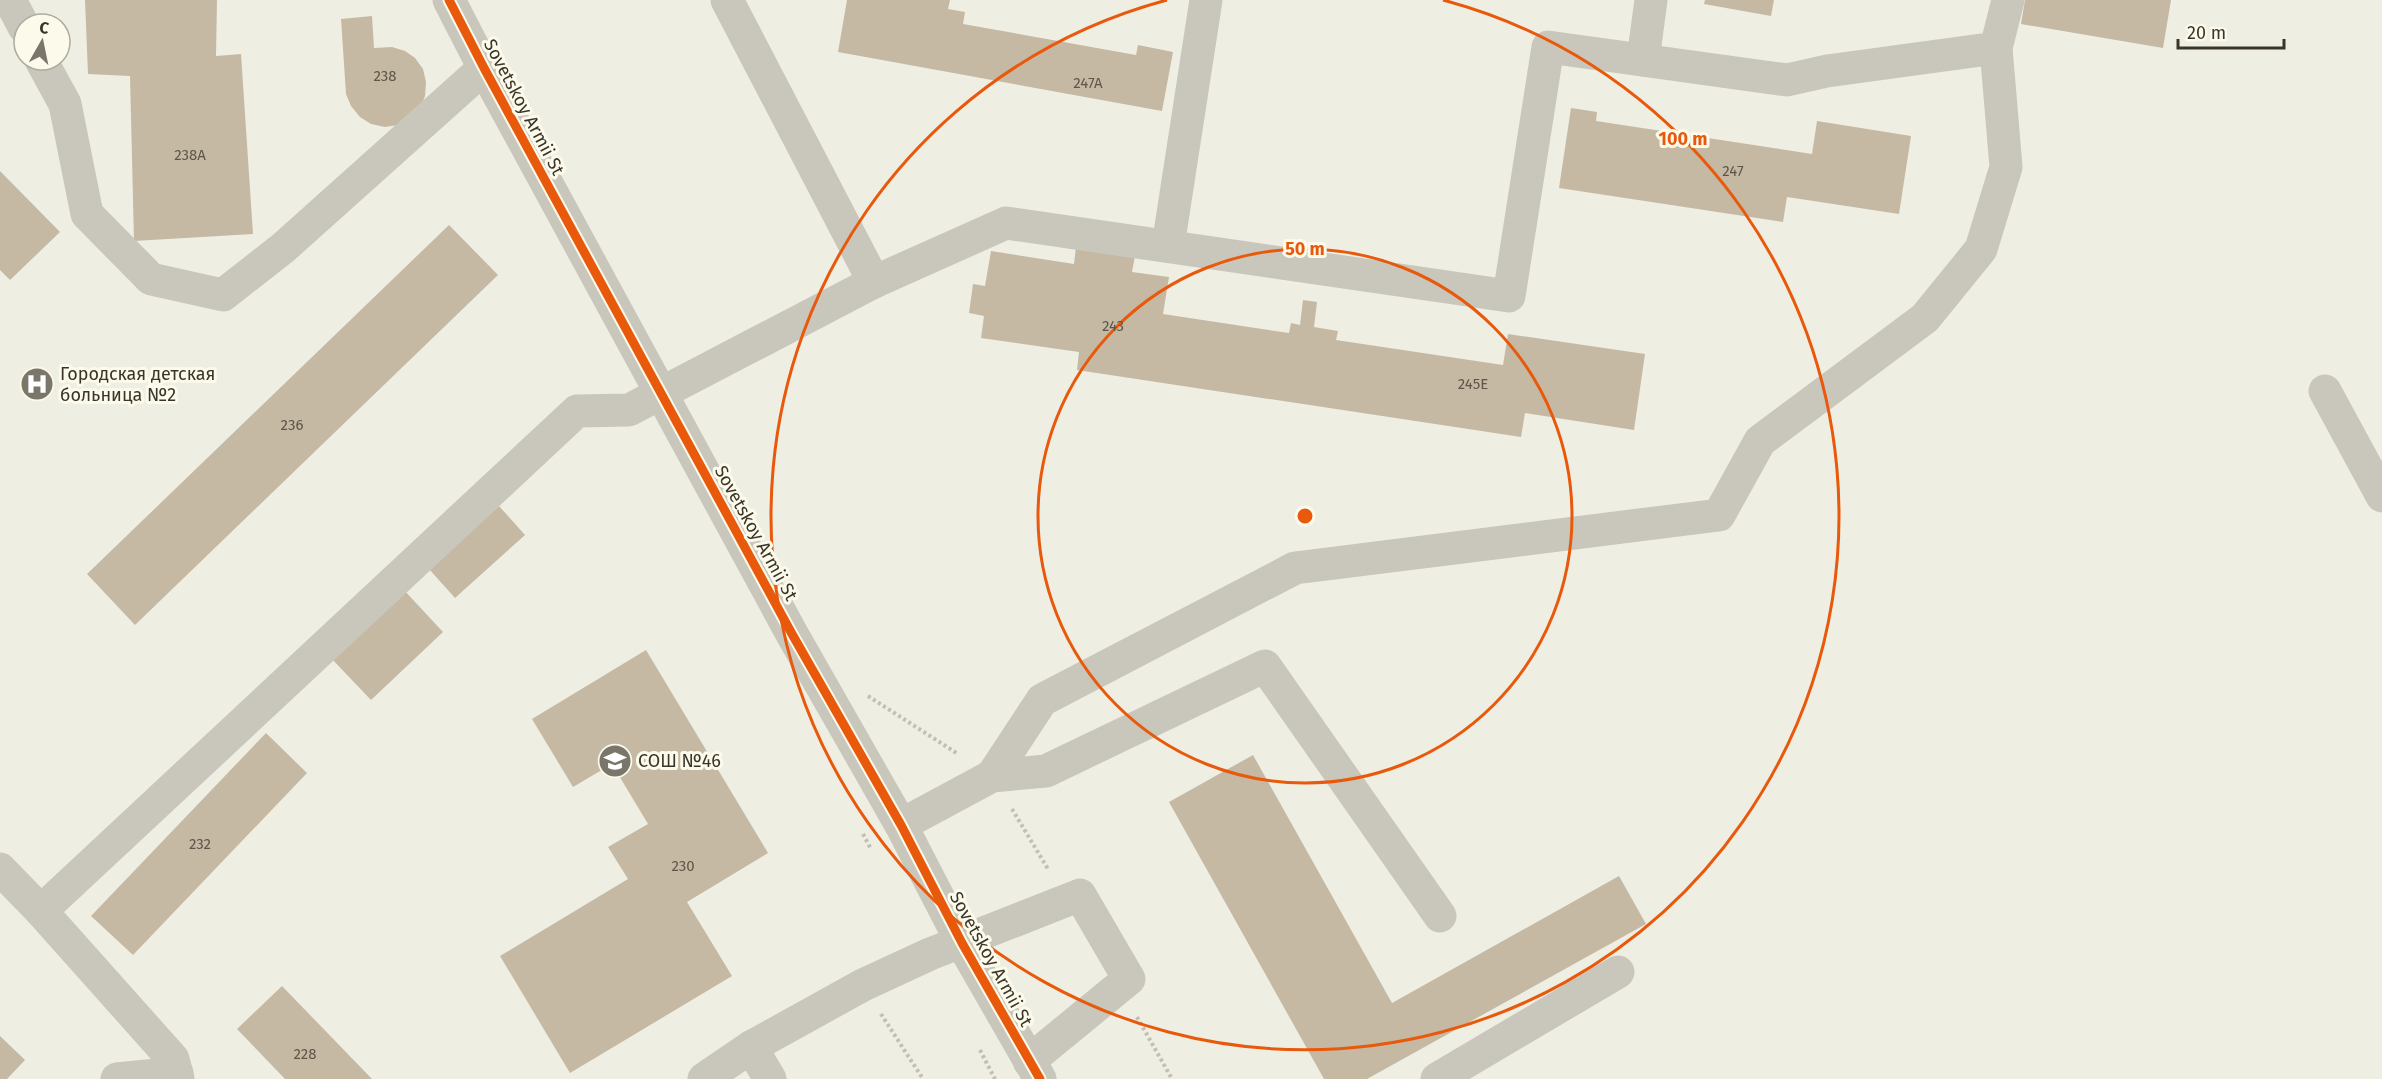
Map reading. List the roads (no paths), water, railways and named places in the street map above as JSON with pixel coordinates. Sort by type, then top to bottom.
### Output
[{"type":"street","name":"Sovetskoy Armii St","points":[[450,0],[484,68],[792,634],[901,825],[962,943],[1035,1070]]},
{"type":"street","points":[[727,0],[874,282]]},
{"type":"street","points":[[1168,246],[1206,0]]},
{"type":"street","points":[[1643,60],[1651,0]]},
{"type":"street","points":[[992,776],[1042,700],[1295,568],[1719,515],[1760,441],[1925,318],[1981,249],[2006,167],[1996,48],[2008,0]]},
{"type":"street","points":[[41,910],[577,411],[629,410],[874,282],[1006,223],[1509,296],[1548,46],[1787,80],[1827,71],[1996,48]]},
{"type":"street","points":[[47,72],[64,104],[87,214],[151,279],[223,295],[283,248],[484,68]]},
{"type":"street","points":[[2325,391],[2382,496]]},
{"type":"street","points":[[901,825],[992,776],[1046,771],[1264,666],[1440,916]]},
{"type":"street","points":[[0,869],[41,910],[173,1059],[177,1076],[117,1079]]},
{"type":"street","points":[[704,1079],[752,1047],[863,986],[930,954],[1080,895],[1129,980],[1035,1070]]},
{"type":"street","points":[[1437,1079],[1618,972]]},
{"type":"street","points":[[752,1047],[770,1079]]},
{"type":"place","name":"Городская детская больница №2","points":[[37,384]]},
{"type":"place","name":"СОШ №46","points":[[615,761]]}]
